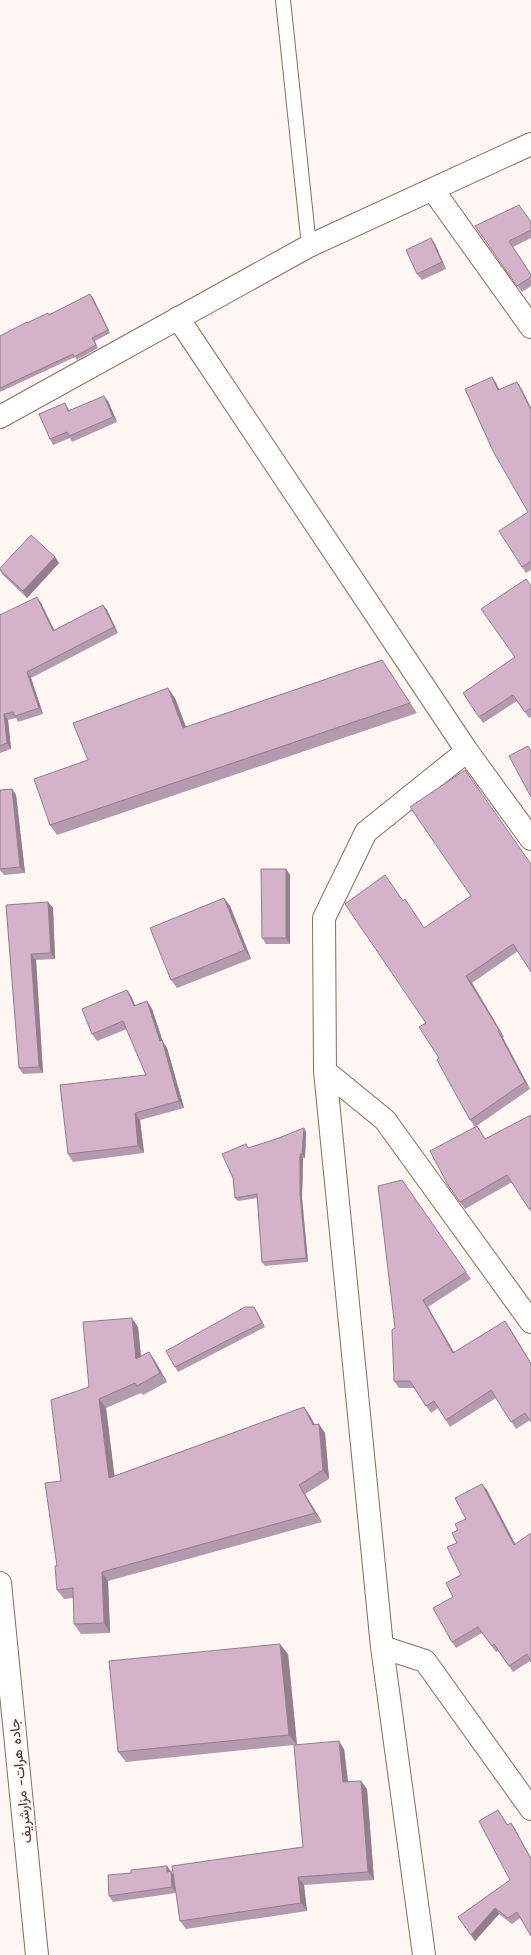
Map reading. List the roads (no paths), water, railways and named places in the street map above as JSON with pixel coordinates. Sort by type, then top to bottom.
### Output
[{"type":"main road","points":[[0,417],[308,246],[531,144]]},
{"type":"main road","points":[[433,190],[531,327]]},
{"type":"main road","points":[[178,318],[467,751],[531,839]]},
{"type":"main road","points":[[424,1955],[382,1647],[325,1071],[324,918],[366,832],[467,751]]},
{"type":"main road","points":[[325,1071],[385,1120],[531,1322]]},
{"type":"main road","name":"جاده هرات- مزارشریف","points":[[0,1584],[37,1955]]},
{"type":"main road","points":[[382,1647],[425,1661],[531,1809]]},
{"type":"lane","points":[[283,0],[308,246]]}]
